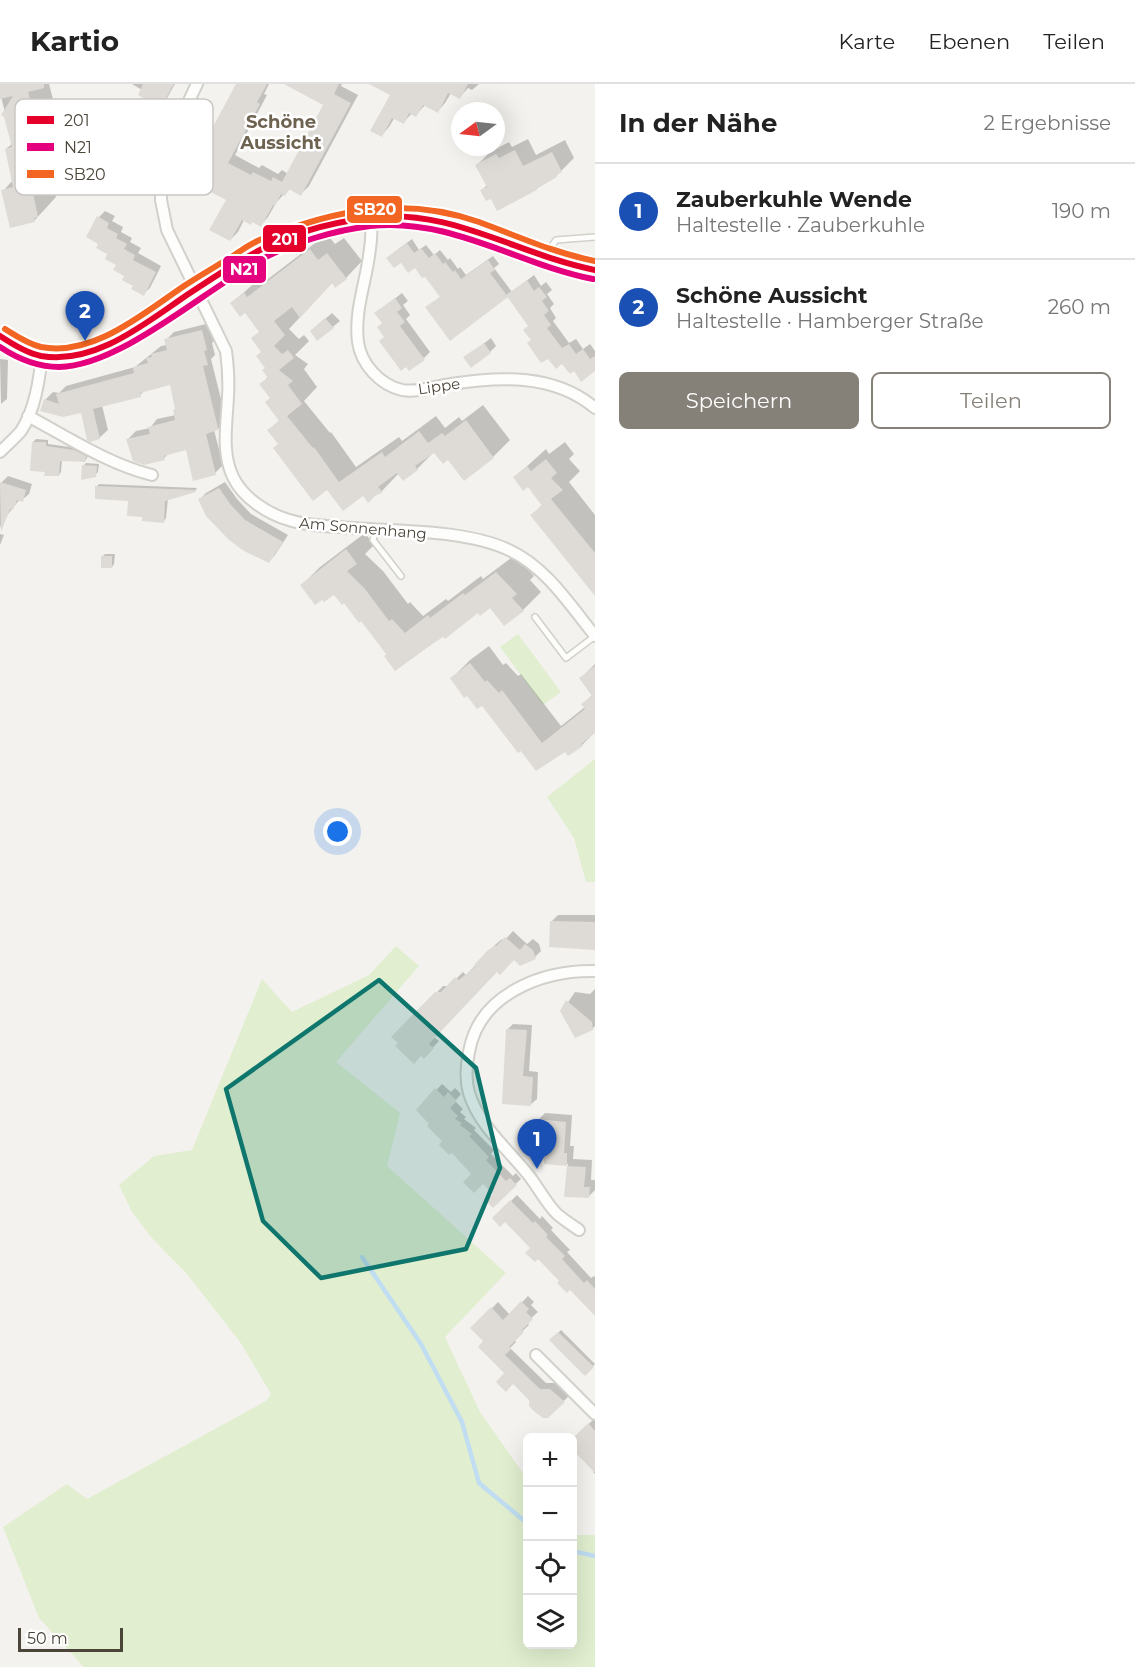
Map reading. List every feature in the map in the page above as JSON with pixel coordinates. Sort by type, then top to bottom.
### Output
[{"type":"street","name":"Am Sonnenhang","points":[[190,99],[197,84]]},
{"type":"street","name":"Am Sonnenhang","points":[[161,195],[166,230],[226,351],[229,394],[227,456],[233,478],[246,495],[268,511],[290,521],[462,537],[490,542],[511,550],[544,574],[595,636]]},
{"type":"street","points":[[0,336],[19,349],[42,356],[65,357],[93,350],[140,327],[264,248],[331,224],[386,214],[430,218],[476,231],[544,258],[595,270]]},
{"type":"street","name":"Lippe","points":[[372,216],[370,248],[359,299],[358,346],[365,362],[383,382],[403,390],[488,379],[521,378],[562,389],[595,408]]},
{"type":"street","points":[[0,452],[21,431],[28,416],[34,400],[42,356]]},
{"type":"street","points":[[28,416],[114,461],[152,475]]},
{"type":"street","points":[[579,1230],[557,1213],[481,1118],[469,1092],[466,1069],[472,1036],[486,1013],[511,991],[550,975],[595,971]]},
{"type":"street","points":[[536,1355],[595,1414]]},
{"type":"lane","points":[[544,258],[556,240],[595,237]]},
{"type":"lane","points":[[376,530],[373,540],[401,576]]},
{"type":"lane","points":[[535,617],[566,658],[595,636]]},
{"type":"highlighted area","points":[[379,980],[476,1068],[500,1168],[466,1249],[321,1278],[263,1221],[226,1089]]},
{"type":"green space","points":[[518,634],[561,692],[543,705],[500,647]]},
{"type":"green space","points":[[595,759],[595,882],[586,882],[574,838],[547,797]]},
{"type":"green space","points":[[396,946],[419,966],[336,1062],[400,1113],[387,1166],[506,1273],[445,1337],[480,1412],[523,1473],[523,1649],[577,1649],[577,1535],[595,1535],[595,1667],[84,1667],[39,1618],[3,1527],[67,1484],[87,1499],[266,1401],[271,1394],[240,1342],[187,1274],[151,1237],[132,1212],[119,1185],[154,1156],[192,1150],[262,979],[292,1012],[369,975]]},
{"type":"building","points":[[0,84],[44,84],[44,88],[28,92],[30,99],[15,99],[15,195],[33,195],[38,217],[34,218],[35,222],[10,228],[1,190],[13,187],[5,149],[12,147],[4,117],[1,115],[13,96],[0,99]]},
{"type":"building","points":[[143,84],[174,84],[165,99],[145,99],[138,95]]},
{"type":"building","points":[[236,84],[267,84],[257,102],[260,104],[228,163],[251,175],[253,172],[271,181],[273,177],[282,182],[323,105],[284,84],[339,84],[334,94],[351,103],[301,196],[289,189],[285,196],[281,194],[261,227],[242,220],[230,241],[209,230],[226,200],[213,193],[213,127]]},
{"type":"building","points":[[369,84],[468,84],[460,99],[448,93],[438,113],[423,105],[416,117],[409,113],[404,124],[392,118],[382,137],[370,131],[390,95]]},
{"type":"building","points":[[515,150],[523,166],[552,152],[562,172],[537,190],[497,211],[491,199],[486,201],[480,190],[487,187],[475,165],[492,156],[499,158]]},
{"type":"building","points":[[97,216],[109,223],[107,228],[118,234],[116,238],[127,244],[124,249],[135,255],[133,260],[156,272],[144,296],[131,289],[133,286],[122,280],[124,276],[113,270],[116,265],[105,259],[107,254],[96,248],[98,244],[86,237]]},
{"type":"building","points":[[407,243],[414,253],[421,248],[429,258],[435,253],[443,264],[445,262],[453,272],[455,270],[461,279],[488,260],[495,270],[490,273],[508,297],[450,341],[425,307],[440,297],[425,277],[422,278],[415,268],[408,273],[401,263],[394,268],[386,258]]},
{"type":"building","points":[[310,249],[318,260],[327,253],[347,279],[335,288],[332,283],[300,318],[292,307],[274,321],[285,335],[274,346],[282,354],[288,350],[294,358],[279,370],[293,381],[288,385],[302,404],[287,416],[314,447],[339,482],[382,452],[385,457],[419,431],[428,443],[442,433],[445,436],[466,420],[494,458],[464,481],[448,460],[443,464],[434,453],[415,466],[418,470],[403,481],[397,473],[378,487],[383,492],[368,503],[363,496],[343,511],[327,490],[313,501],[273,448],[278,444],[267,430],[279,421],[265,402],[270,398],[259,384],[268,378],[262,370],[265,368],[256,356],[261,352],[251,338],[259,332],[245,313],[240,317],[230,303],[244,292],[247,297]]},
{"type":"building","points":[[527,280],[534,291],[539,287],[547,297],[542,301],[549,311],[544,315],[551,325],[547,328],[562,348],[569,344],[576,354],[583,349],[590,359],[595,356],[595,371],[581,382],[574,371],[570,374],[562,364],[556,369],[548,359],[541,363],[527,343],[531,340],[523,330],[528,326],[506,295]]},
{"type":"building","points":[[395,298],[402,308],[397,312],[405,322],[400,326],[425,360],[409,371],[406,367],[401,371],[379,341],[384,337],[377,327],[382,323],[374,313]]},
{"type":"building","points":[[325,318],[334,328],[317,341],[310,331]]},
{"type":"building","points":[[202,330],[208,365],[203,366],[218,428],[206,434],[216,475],[193,481],[186,450],[164,456],[165,460],[144,465],[133,461],[126,439],[150,434],[148,427],[175,420],[170,385],[140,393],[141,397],[93,409],[100,439],[90,442],[87,440],[81,413],[63,417],[40,411],[44,399],[59,404],[56,394],[134,373],[133,367],[148,363],[146,358],[152,357],[151,354],[167,350],[164,339]]},
{"type":"building","points":[[484,343],[491,353],[471,368],[463,357]]},
{"type":"building","points":[[32,442],[46,442],[46,446],[74,450],[86,456],[85,462],[60,461],[59,476],[44,476],[45,472],[30,471]]},
{"type":"building","points":[[546,459],[557,473],[551,478],[563,490],[551,499],[595,553],[595,596],[530,515],[542,506],[528,487],[523,491],[513,477],[527,466],[531,471]]},
{"type":"building","points":[[82,465],[97,466],[96,477],[81,480]]},
{"type":"building","points":[[0,482],[26,490],[23,502],[17,500],[13,510],[10,509],[1,532]]},
{"type":"building","points":[[95,486],[195,490],[196,492],[165,501],[164,523],[142,521],[142,517],[127,516],[128,501],[95,499]]},
{"type":"building","points":[[219,488],[245,520],[283,542],[269,563],[244,551],[229,540],[206,516],[198,499]]},
{"type":"building","points":[[346,549],[357,564],[347,571],[365,589],[389,621],[392,619],[405,633],[428,615],[430,618],[496,572],[517,594],[512,598],[524,611],[504,626],[490,608],[480,616],[478,613],[445,639],[443,637],[395,671],[384,656],[386,654],[344,603],[342,605],[334,595],[315,605],[300,585]]},
{"type":"building","points":[[101,556],[112,556],[112,568],[101,568]]},
{"type":"building","points":[[470,663],[485,682],[487,680],[499,693],[502,690],[542,743],[585,709],[581,704],[592,696],[579,678],[595,666],[595,733],[581,744],[583,746],[568,756],[565,752],[536,771],[521,751],[518,753],[482,706],[477,709],[467,696],[464,698],[450,678]]},
{"type":"building","points":[[550,921],[595,922],[595,950],[549,947]]},
{"type":"building","points":[[505,937],[520,950],[525,944],[533,950],[536,959],[520,966],[514,960],[500,975],[497,972],[429,1044],[434,1048],[424,1059],[421,1056],[414,1064],[395,1046],[398,1043],[391,1037],[435,992],[441,992],[455,977],[459,980],[476,966],[474,965],[487,951]]},
{"type":"building","points":[[566,1000],[592,1022],[593,1030],[575,1038],[560,1011]]},
{"type":"building","points":[[506,1029],[527,1030],[523,1076],[533,1077],[531,1106],[502,1104]]},
{"type":"building","points":[[435,1088],[444,1097],[448,1092],[457,1101],[450,1108],[458,1116],[455,1119],[472,1134],[469,1136],[489,1157],[486,1160],[506,1181],[510,1178],[517,1185],[493,1208],[486,1201],[493,1194],[483,1184],[474,1193],[463,1182],[471,1174],[452,1153],[449,1155],[439,1145],[442,1141],[427,1126],[429,1124],[416,1110]]},
{"type":"building","points":[[536,1119],[566,1122],[564,1153],[567,1153],[567,1166],[544,1164],[544,1152],[534,1151]]},
{"type":"building","points":[[567,1166],[586,1167],[584,1187],[590,1187],[589,1198],[564,1197]]},
{"type":"building","points":[[510,1200],[548,1235],[546,1237],[565,1256],[562,1259],[584,1283],[587,1280],[595,1289],[595,1316],[570,1290],[567,1293],[557,1283],[559,1281],[538,1259],[535,1262],[525,1253],[530,1248],[505,1222],[500,1227],[492,1218]]},
{"type":"building","points":[[521,1301],[529,1309],[526,1312],[533,1319],[522,1330],[524,1332],[509,1347],[511,1349],[505,1355],[540,1389],[550,1389],[565,1402],[548,1418],[543,1418],[535,1412],[529,1406],[529,1400],[513,1384],[506,1392],[496,1382],[504,1373],[478,1347],[483,1341],[470,1328],[491,1307],[503,1320]]},
{"type":"building","points":[[558,1332],[594,1367],[585,1376],[549,1340]]},
{"type":"building","points":[[588,1423],[595,1431],[595,1473],[577,1454],[577,1434]]},
{"type":"waterway","points":[[362,1257],[421,1344],[462,1422],[479,1483],[523,1520]]},
{"type":"waterway","points":[[577,1552],[595,1556]]},
{"type":"transit line","name":"SB20","points":[[5,329],[41,347],[60,348],[99,339],[135,320],[190,282],[258,241],[316,220],[369,209],[423,209],[451,214],[550,249],[595,261]]},
{"type":"transit line","name":"201","points":[[0,336],[14,345],[41,356],[80,355],[99,349],[135,330],[221,273],[270,245],[310,230],[366,218],[396,216],[454,225],[566,263],[595,270]]},
{"type":"transit line","name":"N21","points":[[0,347],[21,359],[43,366],[59,367],[83,363],[109,354],[136,340],[240,272],[274,253],[314,238],[370,226],[399,225],[428,228],[593,279]]},
{"type":"place","name":"Schöne Aussicht","points":[[85,341]]},
{"type":"place","name":"Zauberkuhle Wende","points":[[537,1169]]},
{"type":"district","name":"Schöne Aussicht","points":[[281,132]]}]
